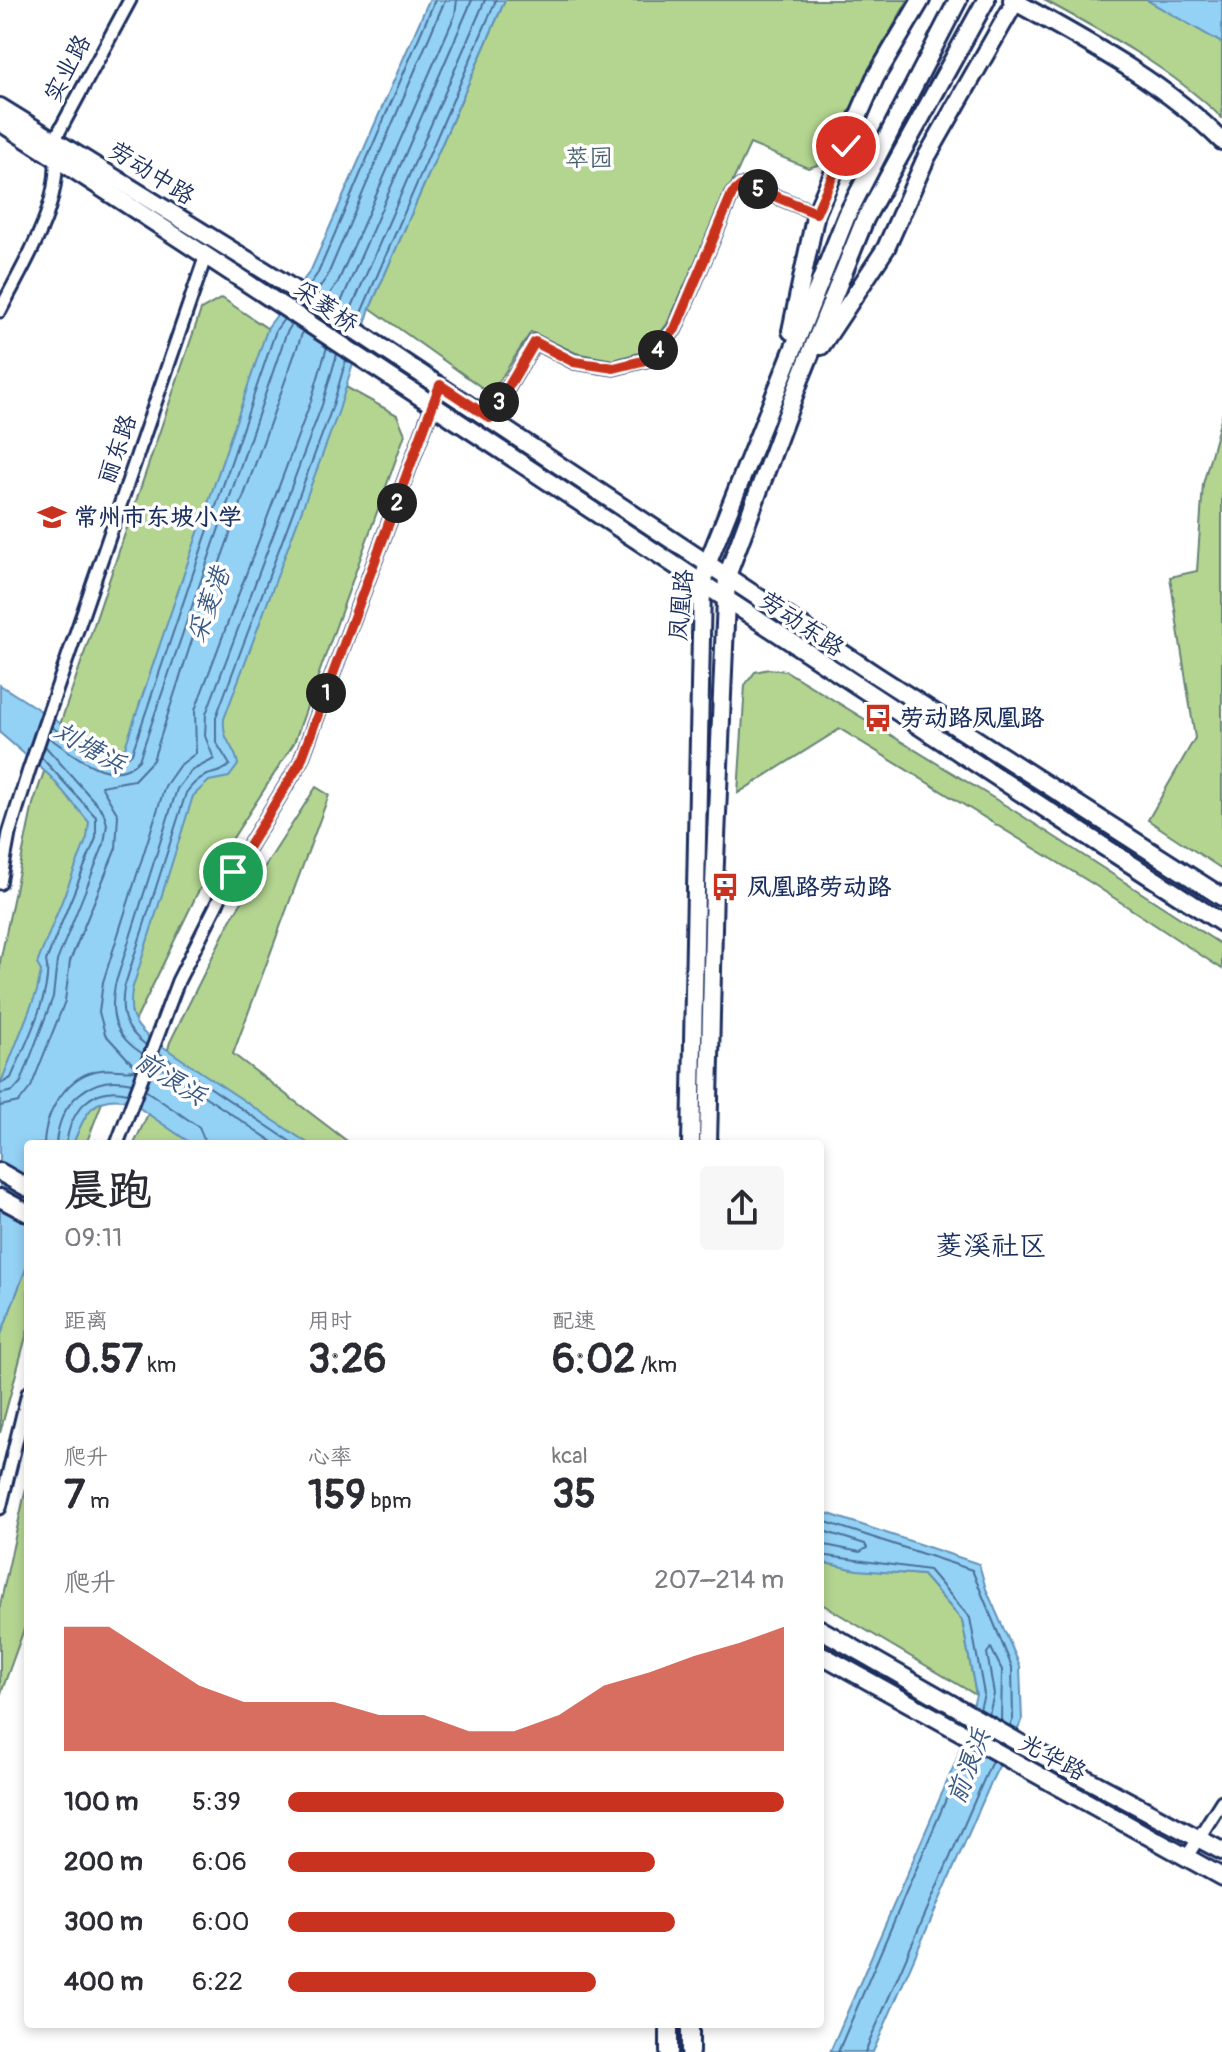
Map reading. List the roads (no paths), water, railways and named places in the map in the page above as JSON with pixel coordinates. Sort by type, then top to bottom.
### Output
[{"type":"main road","points":[[783,371],[816,213],[875,78],[921,0]]},
{"type":"main road","name":"凤凰路","points":[[691,1140],[702,586],[708,562],[847,215],[958,0]]},
{"type":"main road","name":"凤凰路","points":[[708,1140],[727,576],[801,377],[865,219],[986,0]]},
{"type":"main road","points":[[801,377],[886,248],[926,158],[1014,1],[1064,27],[1183,106],[1222,141]]},
{"type":"main road","name":"劳动中路","points":[[0,107],[278,279]]},
{"type":"main road","name":"劳动中路","points":[[0,122],[265,293]]},
{"type":"main road","name":"采菱桥","points":[[278,279],[372,340]]},
{"type":"main road","name":"采菱桥","points":[[265,293],[360,358]]},
{"type":"main road","name":"劳动东路","points":[[372,340],[727,576],[1222,897]]},
{"type":"main road","name":"劳动东路","points":[[360,358],[702,586],[1222,923]]},
{"type":"main road","points":[[0,1172],[24,1186]]},
{"type":"main road","points":[[0,1198],[24,1211]]},
{"type":"main road","name":"光华路","points":[[824,1631],[1023,1745],[1222,1851]]},
{"type":"main road","name":"光华路","points":[[824,1656],[1222,1877]]},
{"type":"main road","points":[[669,2028],[669,2052]]},
{"type":"main road","points":[[690,2028],[690,2052]]},
{"type":"street","name":"实业路","points":[[58,159],[54,141],[130,0]]},
{"type":"street","points":[[0,311],[53,197],[58,159]]},
{"type":"street","points":[[490,418],[535,342],[574,362],[614,368],[650,359],[675,329],[732,194],[741,186],[755,188],[816,213]]},
{"type":"street","name":"丽东路","points":[[0,883],[9,834],[29,770],[206,255]]},
{"type":"street","points":[[118,1140],[163,1019],[227,884],[300,763],[440,385]]},
{"type":"street","points":[[0,1508],[24,1409]]},
{"type":"street","points":[[1186,1858],[1222,1801]]},
{"type":"water","points":[[429,0],[505,0],[370,308],[339,410],[224,719],[225,734],[238,765],[229,777],[209,781],[193,796],[132,990],[134,1021],[147,1036],[303,1140],[186,1140],[129,1101],[117,1099],[107,1100],[92,1108],[75,1140],[24,1140],[24,1274],[0,1337],[0,1085],[37,991],[41,971],[37,964],[87,838],[89,822],[50,776],[0,733],[0,685],[101,749],[111,754],[124,750],[268,327],[311,270]]},
{"type":"water","points":[[1147,0],[1222,0],[1222,43]]},
{"type":"water","name":"前浪浜","points":[[824,1512],[979,1564],[986,1589],[1020,1666],[1022,1721],[993,1778],[873,2052],[830,2052],[956,1761],[976,1695],[962,1620],[923,1575],[857,1570],[824,1563]]},
{"type":"place","name":"常州市东坡小学","points":[[52,517]]},
{"type":"place","name":"劳动路凤凰路","points":[[878,718]]},
{"type":"place","name":"凤凰路劳动路","points":[[725,887]]},
{"type":"district","name":"菱溪社区","points":[[991,1245]]},
{"type":"park label","name":"萃园","points":[[589,158]]},
{"type":"water label","name":"采菱港","points":[[208,605]]},
{"type":"water label","name":"刘塘浜","points":[[90,747]]}]
